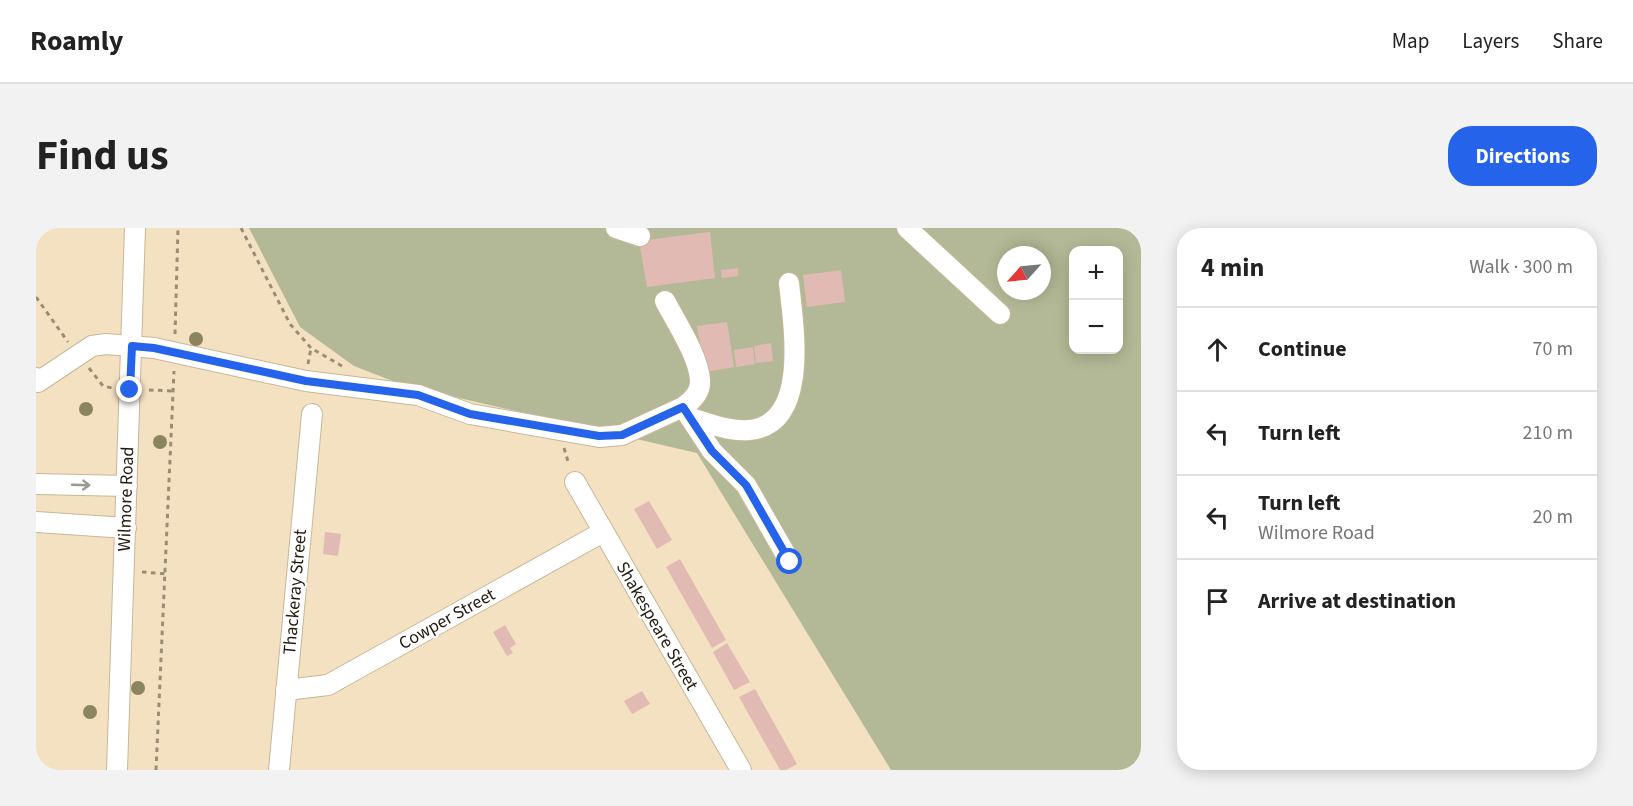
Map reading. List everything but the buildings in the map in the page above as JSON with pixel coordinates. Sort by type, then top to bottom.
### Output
[{"type":"street","name":"Wilmore Road","points":[[117,770],[135,228]]},
{"type":"street","points":[[616,228],[640,236]]},
{"type":"street","points":[[907,228],[1000,314]]},
{"type":"street","points":[[36,378],[38,382],[92,346],[106,344],[154,348],[306,381],[418,395],[470,414],[599,436],[622,435],[687,413],[735,430],[751,430],[768,424],[783,408],[795,376],[797,358],[789,283]]},
{"type":"street","points":[[665,301],[696,363],[701,382],[687,413]]},
{"type":"street","points":[[687,413],[712,451],[746,485],[790,562]]},
{"type":"street","name":"Thackeray Street","points":[[282,769],[286,690],[312,414]]},
{"type":"street","name":"Shakespeare Street","points":[[575,482],[741,770]]},
{"type":"street","points":[[36,484],[127,486]]},
{"type":"street","points":[[36,522],[126,528]]},
{"type":"street","name":"Cowper Street","points":[[286,690],[328,685],[603,532]]},
{"type":"path","points":[[156,770],[175,354],[178,228]]},
{"type":"path","points":[[242,228],[290,324],[311,348],[351,372]]},
{"type":"path","points":[[558,429],[575,482]]},
{"type":"green space","points":[[249,228],[1141,228],[1141,770],[891,770],[697,453],[403,385],[354,366],[300,327]]},
{"type":"route","points":[[130,390],[132,346],[154,348],[306,381],[418,395],[470,414],[599,436],[622,435],[683,407],[712,451],[746,485],[790,562]]}]
